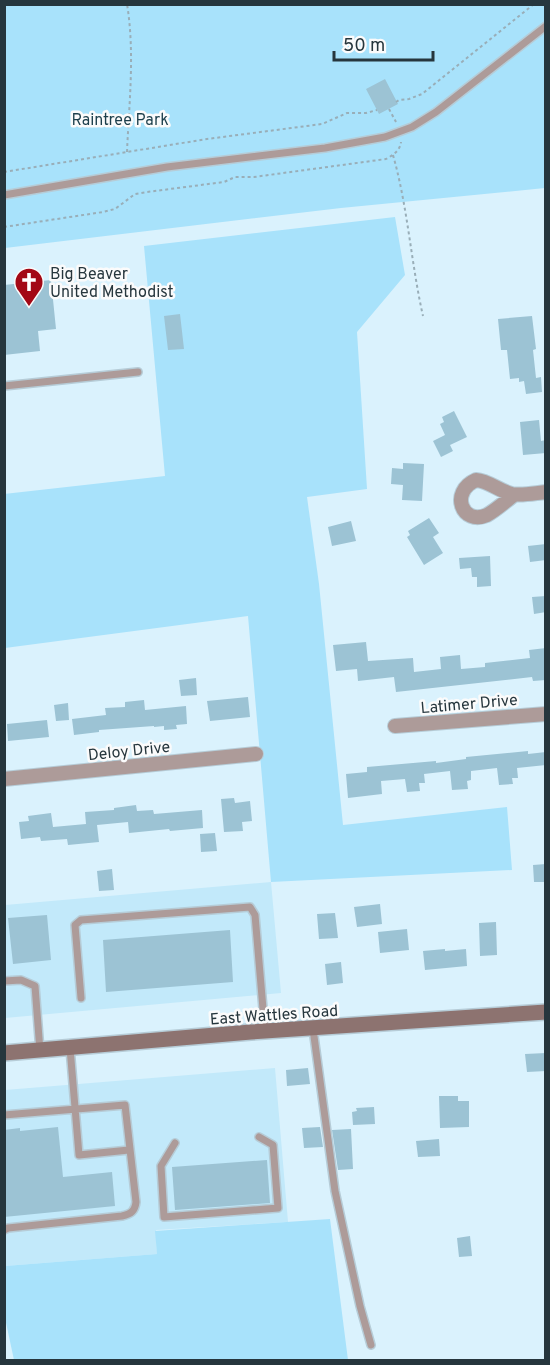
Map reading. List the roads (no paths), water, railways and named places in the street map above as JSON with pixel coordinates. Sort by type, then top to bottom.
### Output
[{"type":"main road","name":"East Wattles Road","points":[[4,1053],[546,1012]]},
{"type":"street","points":[[514,495],[546,492]]},
{"type":"street","name":"Latimer Drive","points":[[395,726],[546,714]]},
{"type":"street","name":"Deloy Drive","points":[[4,779],[256,754]]},
{"type":"lane","points":[[4,195],[167,167],[351,144],[399,132],[412,127],[444,105],[546,26]]},
{"type":"lane","points":[[4,386],[138,372]]},
{"type":"lane","points":[[81,998],[75,926],[81,920],[250,907],[255,915],[265,1032]]},
{"type":"lane","points":[[4,981],[21,980],[35,986],[40,1051]]},
{"type":"lane","points":[[313,1029],[335,1191],[370,1345]]},
{"type":"lane","points":[[70,1048],[79,1155],[129,1150]]},
{"type":"lane","points":[[4,1116],[125,1105],[136,1202],[132,1212],[123,1216],[4,1230]]},
{"type":"lane","points":[[175,1143],[161,1166],[164,1217],[278,1208],[273,1145],[259,1137]]},
{"type":"place","name":"Big Beaver United Methodist","points":[[29,308]]},
{"type":"park label","name":"Raintree Park","points":[[120,119]]}]
